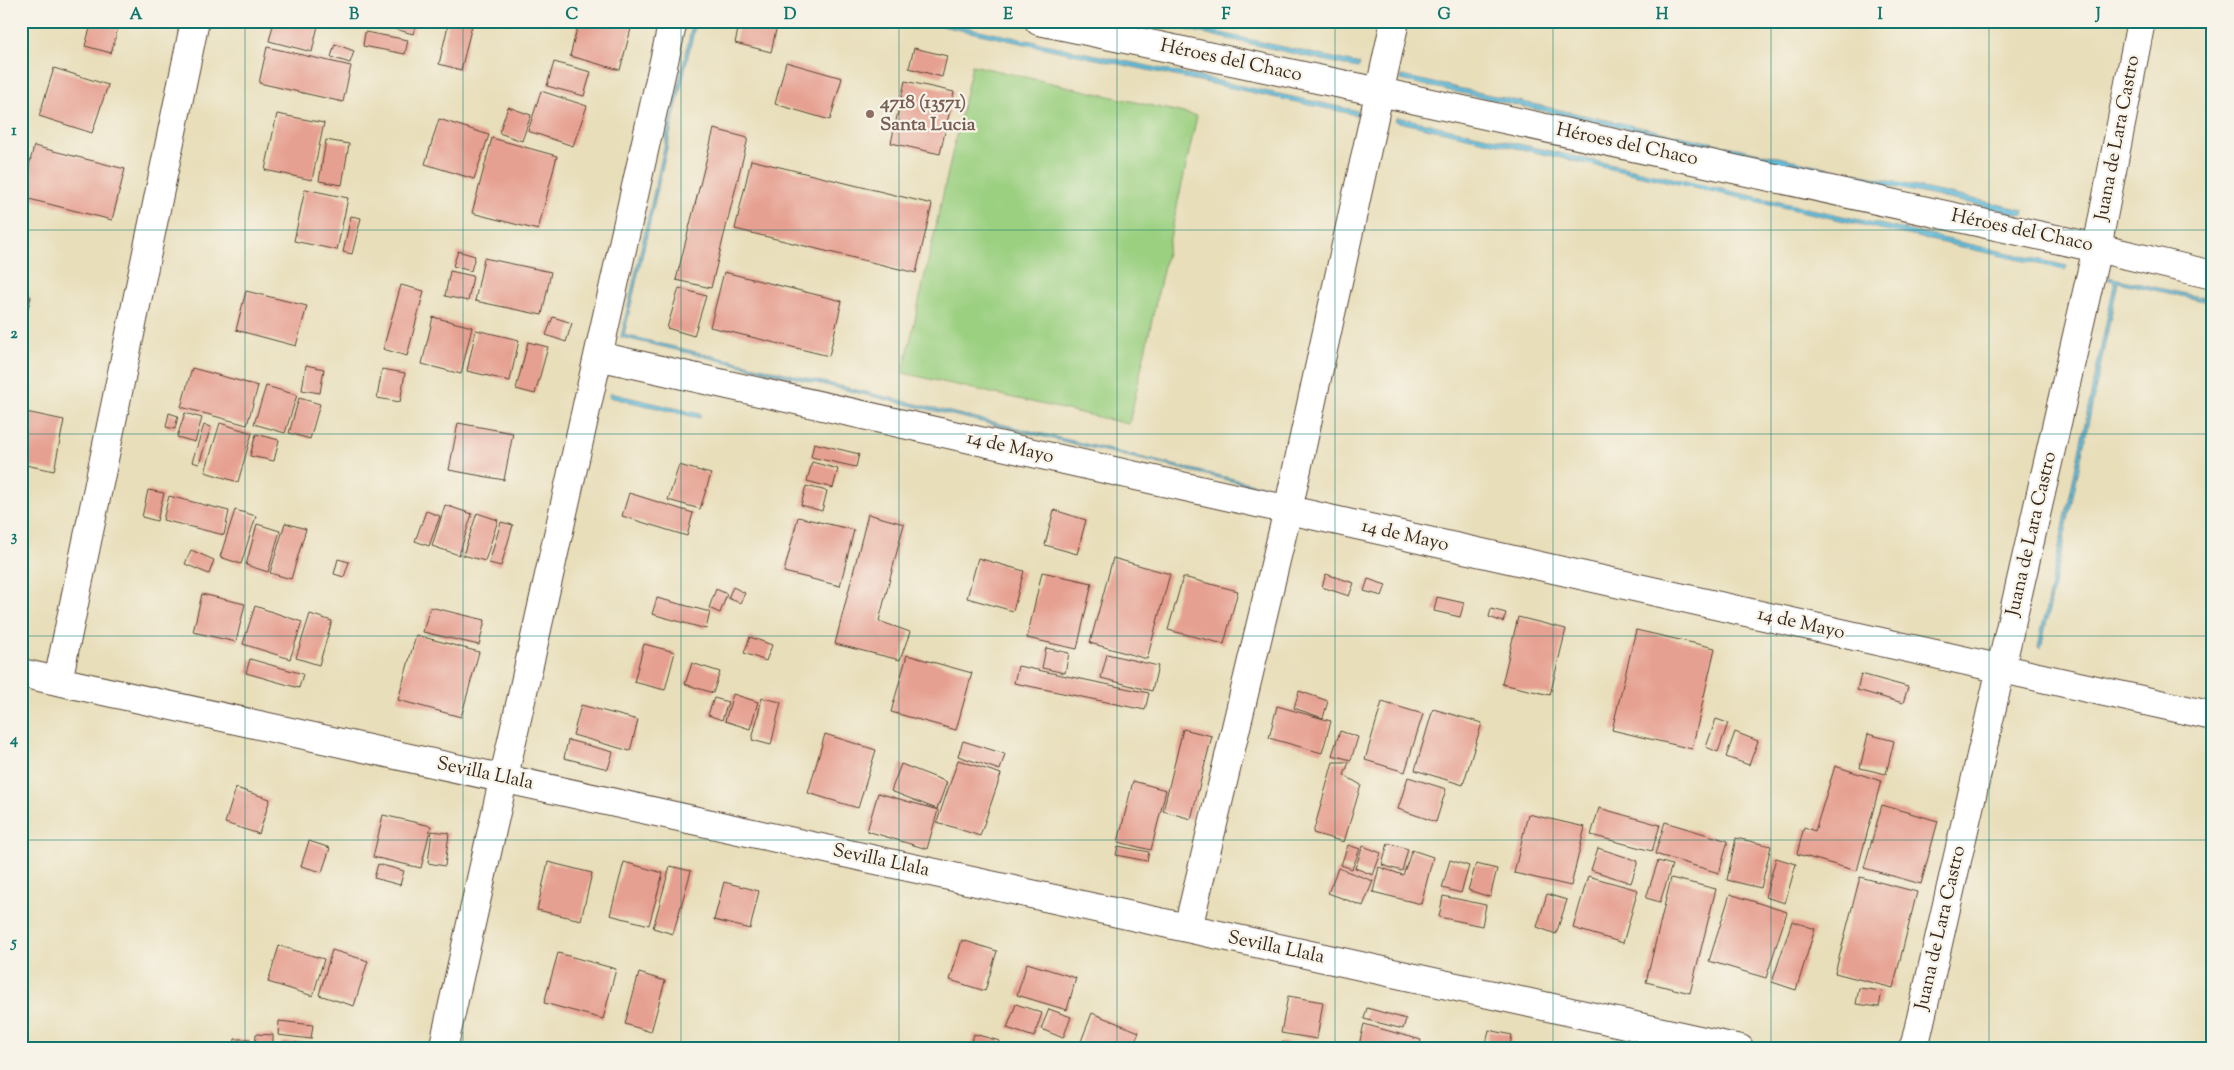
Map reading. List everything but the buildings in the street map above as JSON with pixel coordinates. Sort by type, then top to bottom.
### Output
[{"type":"street","points":[[58,681],[196,21]]},
{"type":"street","points":[[443,1049],[673,21]]},
{"type":"street","name":"Héroes del Chaco","points":[[1039,21],[1380,92],[2213,275]]},
{"type":"street","points":[[1188,928],[1288,510],[1395,21]]},
{"type":"street","name":"Juana de Lara Castro","points":[[1913,1046],[2097,248],[2141,21]]},
{"type":"street","name":"14 de Mayo","points":[[598,356],[2213,716]]},
{"type":"street","name":"Sevilla Llala","points":[[21,673],[1188,928],[1670,1041],[1740,1049]]},
{"type":"green space","points":[[972,65],[1197,116],[1129,424],[903,373]]},
{"type":"water","points":[[693,21],[696,21],[624,335],[1267,487],[1266,489],[621,337]]},
{"type":"water","points":[[919,21],[937,21],[1358,111],[1357,115]]},
{"type":"water","points":[[1149,21],[1166,21],[1360,64],[1358,68]]},
{"type":"water","points":[[1402,76],[2024,210],[2023,215],[1401,80]]},
{"type":"water","points":[[1397,117],[2067,266],[2065,270],[1395,121]]},
{"type":"water","points":[[2109,277],[2213,300],[2213,303],[2118,282],[2041,648],[2038,647],[2115,281],[2109,280]]},
{"type":"water","points":[[610,393],[700,414],[700,418],[609,397]]},
{"type":"place","name":"4718 (13571) Santa Lucia","points":[[870,114]]}]
